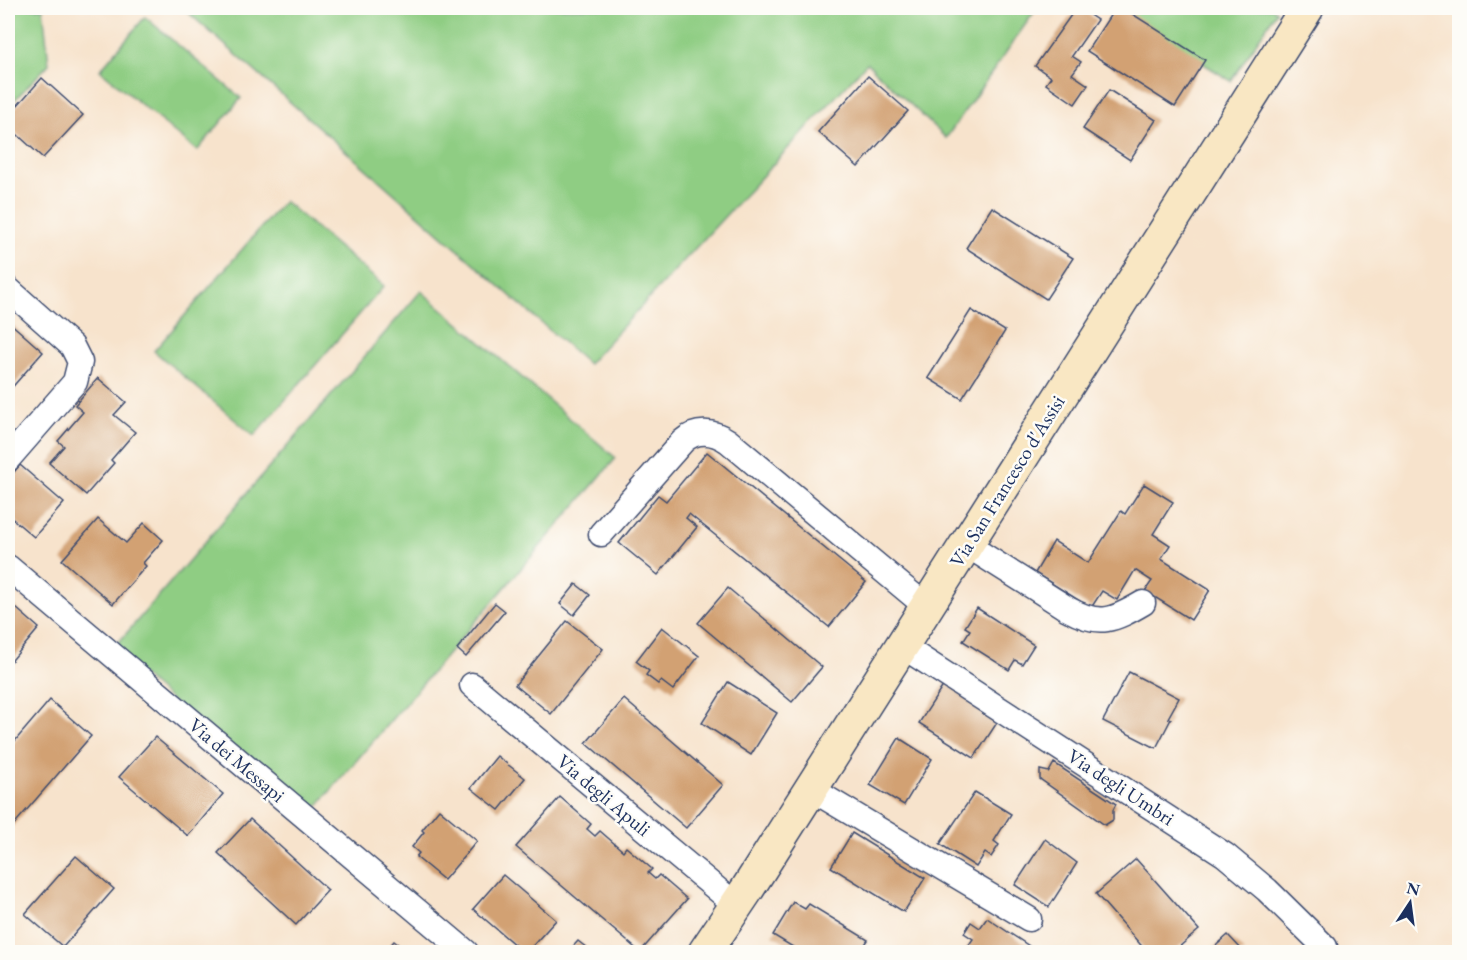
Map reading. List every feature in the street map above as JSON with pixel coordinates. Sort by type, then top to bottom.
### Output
[{"type":"street","name":"Via San Francesco d'Assisi","points":[[705,952],[812,789],[1307,8]]},
{"type":"street","points":[[8,289],[72,346],[80,362],[75,382],[8,459]]},
{"type":"street","points":[[601,534],[683,441],[695,434],[711,433],[728,441],[927,607]]},
{"type":"street","points":[[967,545],[1068,609],[1086,617],[1106,620],[1116,618],[1143,603]]},
{"type":"street","name":"Via dei Messapi","points":[[8,567],[466,952]]},
{"type":"street","name":"Via degli Umbri","points":[[902,646],[1225,855],[1267,890],[1324,947]]},
{"type":"street","name":"Via degli Apuli","points":[[472,685],[736,905]]},
{"type":"street","points":[[812,789],[1029,919]]},
{"type":"green space","points":[[8,8],[43,8],[49,64],[8,107]]},
{"type":"green space","points":[[183,8],[1037,8],[946,138],[867,63],[588,364]]},
{"type":"green space","points":[[1114,8],[1272,8],[1277,11],[1231,81]]},
{"type":"green space","points":[[145,17],[241,98],[197,151],[100,70]]},
{"type":"green space","points":[[284,201],[384,286],[254,436],[154,351]]},
{"type":"green space","points":[[421,291],[616,458],[308,817],[112,650]]},
{"type":"building","points":[[1076,8],[1097,20],[1072,56],[1081,62],[1072,74],[1088,85],[1075,104],[1046,84],[1051,77],[1035,66]]},
{"type":"building","points":[[1115,8],[1123,8],[1205,60],[1175,107],[1087,51]]},
{"type":"building","points":[[868,76],[908,111],[858,167],[818,132]]},
{"type":"building","points":[[42,78],[83,115],[43,158],[8,126],[8,116]]},
{"type":"building","points":[[1109,90],[1156,120],[1130,160],[1083,129]]},
{"type":"building","points":[[992,207],[1073,258],[1046,299],[966,248]]},
{"type":"building","points":[[971,310],[1005,331],[962,399],[928,378]]},
{"type":"building","points":[[8,321],[43,352],[8,392]]},
{"type":"building","points":[[98,378],[126,402],[114,415],[135,432],[111,460],[114,463],[86,495],[49,463],[64,446],[58,441],[83,412],[75,405]]},
{"type":"building","points":[[707,452],[866,582],[829,627],[689,514],[686,518],[697,527],[658,575],[619,543],[658,495],[666,501]]},
{"type":"building","points":[[20,465],[64,503],[34,537],[8,515],[8,479]]},
{"type":"building","points":[[1144,484],[1173,502],[1153,534],[1170,545],[1161,559],[1210,590],[1191,620],[1145,591],[1152,581],[1135,570],[1117,600],[1102,591],[1091,608],[1035,573],[1054,541],[1088,563],[1121,511],[1125,514]]},
{"type":"building","points":[[98,519],[126,543],[144,523],[163,540],[143,563],[146,566],[113,604],[62,560]]},
{"type":"building","points":[[576,584],[590,595],[574,615],[560,604]]},
{"type":"building","points":[[728,588],[822,667],[792,702],[698,623]]},
{"type":"building","points":[[8,601],[39,628],[8,665]]},
{"type":"building","points":[[495,603],[505,611],[466,657],[457,649]]},
{"type":"building","points":[[977,608],[1034,645],[1022,664],[1015,660],[1009,670],[963,641],[970,630],[965,627]]},
{"type":"building","points":[[567,621],[603,649],[551,714],[515,685]]},
{"type":"building","points":[[662,627],[699,656],[673,690],[661,681],[658,684],[646,675],[649,671],[636,661]]},
{"type":"building","points":[[1129,672],[1179,698],[1156,748],[1103,721]]},
{"type":"building","points":[[947,680],[1002,715],[974,758],[919,723]]},
{"type":"building","points":[[728,682],[777,713],[751,755],[702,723]]},
{"type":"building","points":[[624,699],[723,785],[686,828],[586,743]]},
{"type":"building","points":[[50,700],[91,736],[11,828],[8,825],[8,749]]},
{"type":"building","points":[[155,737],[223,794],[188,836],[119,777]]},
{"type":"building","points":[[899,738],[932,759],[904,805],[870,785]]},
{"type":"building","points":[[497,756],[525,778],[499,810],[471,788]]},
{"type":"building","points":[[1054,763],[1116,804],[1113,810],[1113,820],[1105,825],[1040,779],[1040,770],[1049,772]]},
{"type":"building","points":[[975,792],[1011,814],[994,841],[999,845],[991,857],[985,853],[976,867],[940,844]]},
{"type":"building","points":[[560,797],[591,824],[587,829],[595,836],[600,831],[623,851],[626,847],[652,869],[648,873],[655,879],[659,875],[687,899],[640,952],[516,847]]},
{"type":"building","points":[[439,809],[477,841],[444,880],[416,857],[419,853],[412,847]]},
{"type":"building","points":[[250,819],[328,890],[296,925],[218,853]]},
{"type":"building","points":[[852,833],[925,878],[904,912],[831,867]]},
{"type":"building","points":[[1045,839],[1077,863],[1049,907],[1015,885]]},
{"type":"building","points":[[76,856],[114,889],[63,947],[25,914]]},
{"type":"building","points":[[1136,859],[1199,930],[1173,952],[1147,952],[1096,894]]},
{"type":"building","points":[[503,875],[556,920],[527,952],[523,952],[473,909]]},
{"type":"building","points":[[793,902],[805,909],[809,904],[868,940],[864,946],[875,952],[801,952],[773,935]]},
{"type":"building","points":[[987,918],[1029,946],[1025,952],[964,952],[973,939],[964,933],[971,922],[980,928]]},
{"type":"building","points":[[1228,935],[1244,952],[1209,952]]},
{"type":"building","points":[[394,941],[408,952],[384,952]]},
{"type":"building","points":[[578,941],[592,952],[568,952]]}]
